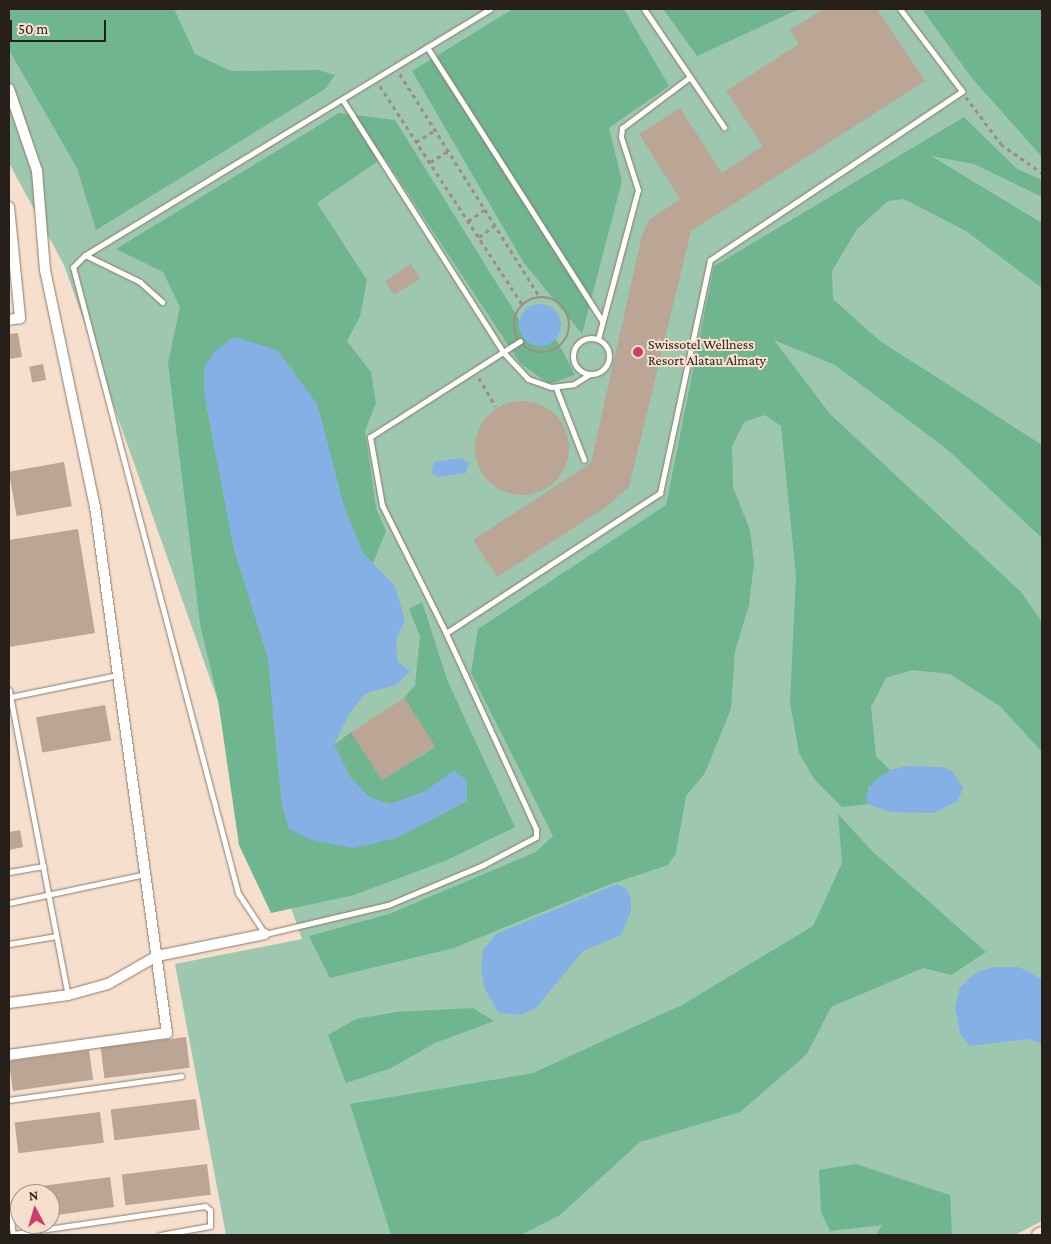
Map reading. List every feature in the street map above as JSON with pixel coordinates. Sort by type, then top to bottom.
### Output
[{"type":"street","points":[[9,88],[37,171],[45,270],[95,507],[167,1033],[9,1055]]},
{"type":"street","points":[[9,207],[12,283],[20,318],[9,320]]},
{"type":"street","points":[[9,1003],[68,995],[108,984],[157,956],[266,934]]},
{"type":"lane","points":[[490,9],[85,255],[74,267],[238,893],[266,934],[388,905],[483,865],[536,837],[536,829],[446,633],[382,505],[370,437],[520,341]]},
{"type":"lane","points":[[644,9],[724,128]]},
{"type":"lane","points":[[446,633],[660,492],[710,260],[962,91],[900,9]]},
{"type":"lane","points":[[427,47],[602,321]]},
{"type":"lane","points":[[598,339],[638,190],[622,143],[622,128],[690,77]]},
{"type":"lane","points":[[342,99],[503,352],[528,379],[556,388],[601,371],[608,362],[606,346],[598,339],[581,340],[573,354],[576,365],[590,374]]},
{"type":"lane","points":[[85,255],[140,282],[162,302]]},
{"type":"lane","points":[[556,388],[584,460]]},
{"type":"lane","points":[[10,697],[118,675]]},
{"type":"lane","points":[[9,690],[68,995]]},
{"type":"lane","points":[[9,872],[42,866]]},
{"type":"lane","points":[[9,903],[145,874]]},
{"type":"lane","points":[[9,944],[56,936]]},
{"type":"lane","points":[[9,1100],[181,1076]]},
{"type":"lane","points":[[9,1206],[12,1235],[205,1206],[210,1210],[210,1226],[160,1235]]},
{"type":"path","points":[[395,66],[540,297]]},
{"type":"path","points":[[375,79],[523,304]]},
{"type":"path","points":[[962,91],[1001,144],[1042,173]]},
{"type":"path","points":[[416,142],[435,130]]},
{"type":"path","points":[[430,162],[448,151]]},
{"type":"path","points":[[468,221],[484,209]]},
{"type":"path","points":[[479,237],[495,225]]},
{"type":"path","points":[[540,297],[556,300],[567,311],[570,325],[566,339],[556,349],[542,352],[528,348],[520,341],[514,324],[523,304],[540,297]]},
{"type":"path","points":[[474,371],[496,406]]},
{"type":"green space","points":[[9,9],[1042,9],[1042,1221],[1015,1235],[226,1235],[175,964],[302,939],[64,265],[9,163]]},
{"type":"green space","points":[[9,9],[174,9],[195,54],[231,71],[318,70],[335,75],[325,89],[96,230],[77,168],[9,50]]},
{"type":"green space","points":[[513,9],[624,9],[669,86],[609,128],[622,181],[582,334],[524,263],[412,71]]},
{"type":"green space","points":[[663,9],[799,9],[697,56]]},
{"type":"green space","points":[[922,9],[1042,9],[1042,157],[971,77]]},
{"type":"green space","points":[[339,113],[395,120],[519,319],[520,331],[545,345],[556,339],[575,375],[549,384],[520,363],[384,157],[317,203],[367,280],[360,316],[347,341],[371,372],[376,403],[365,431],[376,508],[386,531],[373,563],[363,553],[344,507],[317,404],[204,368],[205,397],[234,549],[268,658],[282,804],[289,829],[396,838],[467,801],[454,771],[424,792],[390,804],[369,797],[350,777],[334,745],[351,732],[382,780],[435,747],[404,698],[415,685],[420,636],[409,609],[422,602],[448,682],[515,827],[445,861],[354,895],[271,913],[239,845],[218,700],[200,624],[168,363],[180,307],[163,272],[116,249]]},
{"type":"green space","points":[[964,117],[1017,169],[1042,180],[1042,197],[974,164],[931,156],[1042,223],[1042,288],[966,231],[904,199],[888,201],[857,229],[832,271],[833,299],[880,341],[1042,445],[1042,538],[948,450],[835,365],[774,340],[830,414],[1021,592],[1042,622],[1042,752],[1000,706],[950,674],[912,670],[886,678],[871,707],[876,756],[890,770],[868,788],[868,804],[842,807],[814,779],[799,753],[790,703],[796,576],[781,426],[765,415],[744,422],[732,447],[733,487],[750,530],[754,563],[749,605],[735,651],[731,709],[705,773],[686,796],[676,853],[668,865],[608,885],[454,948],[330,978],[309,936],[389,914],[536,852],[553,836],[471,673],[478,629],[666,505],[714,266]]},
{"type":"green space","points":[[838,814],[872,851],[986,952],[951,975],[923,968],[831,1007],[807,1054],[740,1112],[640,1142],[560,1215],[521,1235],[391,1235],[350,1104],[533,1073],[682,1005],[813,926],[842,863]]},
{"type":"green space","points":[[473,1008],[494,1021],[435,1043],[391,1068],[346,1083],[328,1035],[356,1019],[397,1012]]},
{"type":"green space","points":[[856,1164],[950,1195],[952,1235],[876,1235],[882,1225],[830,1231],[821,1212],[819,1170]]},
{"type":"water","points":[[544,304],[552,307],[558,313],[561,325],[558,337],[552,343],[536,346],[528,343],[522,337],[519,321],[522,313],[528,307]]},
{"type":"water","points":[[234,337],[277,350],[317,404],[344,507],[363,553],[395,586],[405,620],[396,639],[398,662],[410,671],[396,685],[366,693],[349,714],[334,745],[350,777],[369,797],[390,804],[424,792],[454,771],[467,780],[467,801],[396,838],[353,848],[312,840],[289,829],[282,804],[268,658],[234,549],[205,397],[204,368],[215,351]]},
{"type":"water","points":[[460,458],[469,463],[466,473],[438,477],[431,473],[434,462]]},
{"type":"water","points":[[907,766],[944,767],[953,772],[963,788],[958,801],[933,813],[890,812],[868,804],[866,795],[873,782],[890,770]]},
{"type":"water","points":[[617,884],[626,889],[631,899],[631,911],[621,935],[583,951],[537,1007],[521,1015],[499,1013],[485,990],[481,968],[483,950],[496,934]]},
{"type":"water","points":[[996,967],[1019,967],[1042,979],[1042,1044],[1028,1039],[970,1046],[960,1033],[955,1007],[960,987],[977,972]]},
{"type":"building","name":"Swissotel Wellness Resort Alatau Almaty","points":[[824,9],[877,9],[925,81],[691,231],[629,487],[606,507],[497,577],[473,540],[591,463],[642,235],[649,220],[680,199],[639,134],[680,108],[722,173],[763,146],[726,91],[799,44],[790,30]]},
{"type":"building","points":[[411,264],[420,278],[394,295],[385,281]]},
{"type":"building","points":[[18,333],[22,357],[9,359],[9,334]]},
{"type":"building","points":[[43,364],[46,380],[32,382],[29,367]]},
{"type":"building","points":[[522,401],[540,404],[555,415],[566,430],[569,448],[566,466],[555,481],[540,492],[522,495],[504,492],[489,481],[478,466],[475,448],[478,430],[489,415],[504,404]]},
{"type":"building","points":[[64,462],[72,506],[17,516],[9,472]]},
{"type":"building","points":[[78,529],[95,633],[9,647],[9,540]]},
{"type":"building","points":[[404,698],[435,746],[382,780],[351,732]]},
{"type":"building","points":[[105,705],[111,740],[42,753],[36,717]]},
{"type":"building","points":[[20,830],[23,847],[9,850],[9,832]]},
{"type":"building","points":[[186,1037],[190,1068],[104,1078],[101,1047]]},
{"type":"building","points":[[89,1050],[93,1080],[13,1091],[9,1061]]},
{"type":"building","points":[[196,1099],[200,1130],[114,1140],[111,1109]]},
{"type":"building","points":[[100,1112],[104,1143],[18,1153],[15,1122]]},
{"type":"building","points":[[207,1164],[211,1195],[125,1205],[122,1174]]},
{"type":"building","points":[[110,1177],[114,1207],[60,1215],[60,1184],[57,1184]]},
{"type":"place","name":"Swissotel Wellness Resort Alatau Almaty","points":[[638,352]]}]
